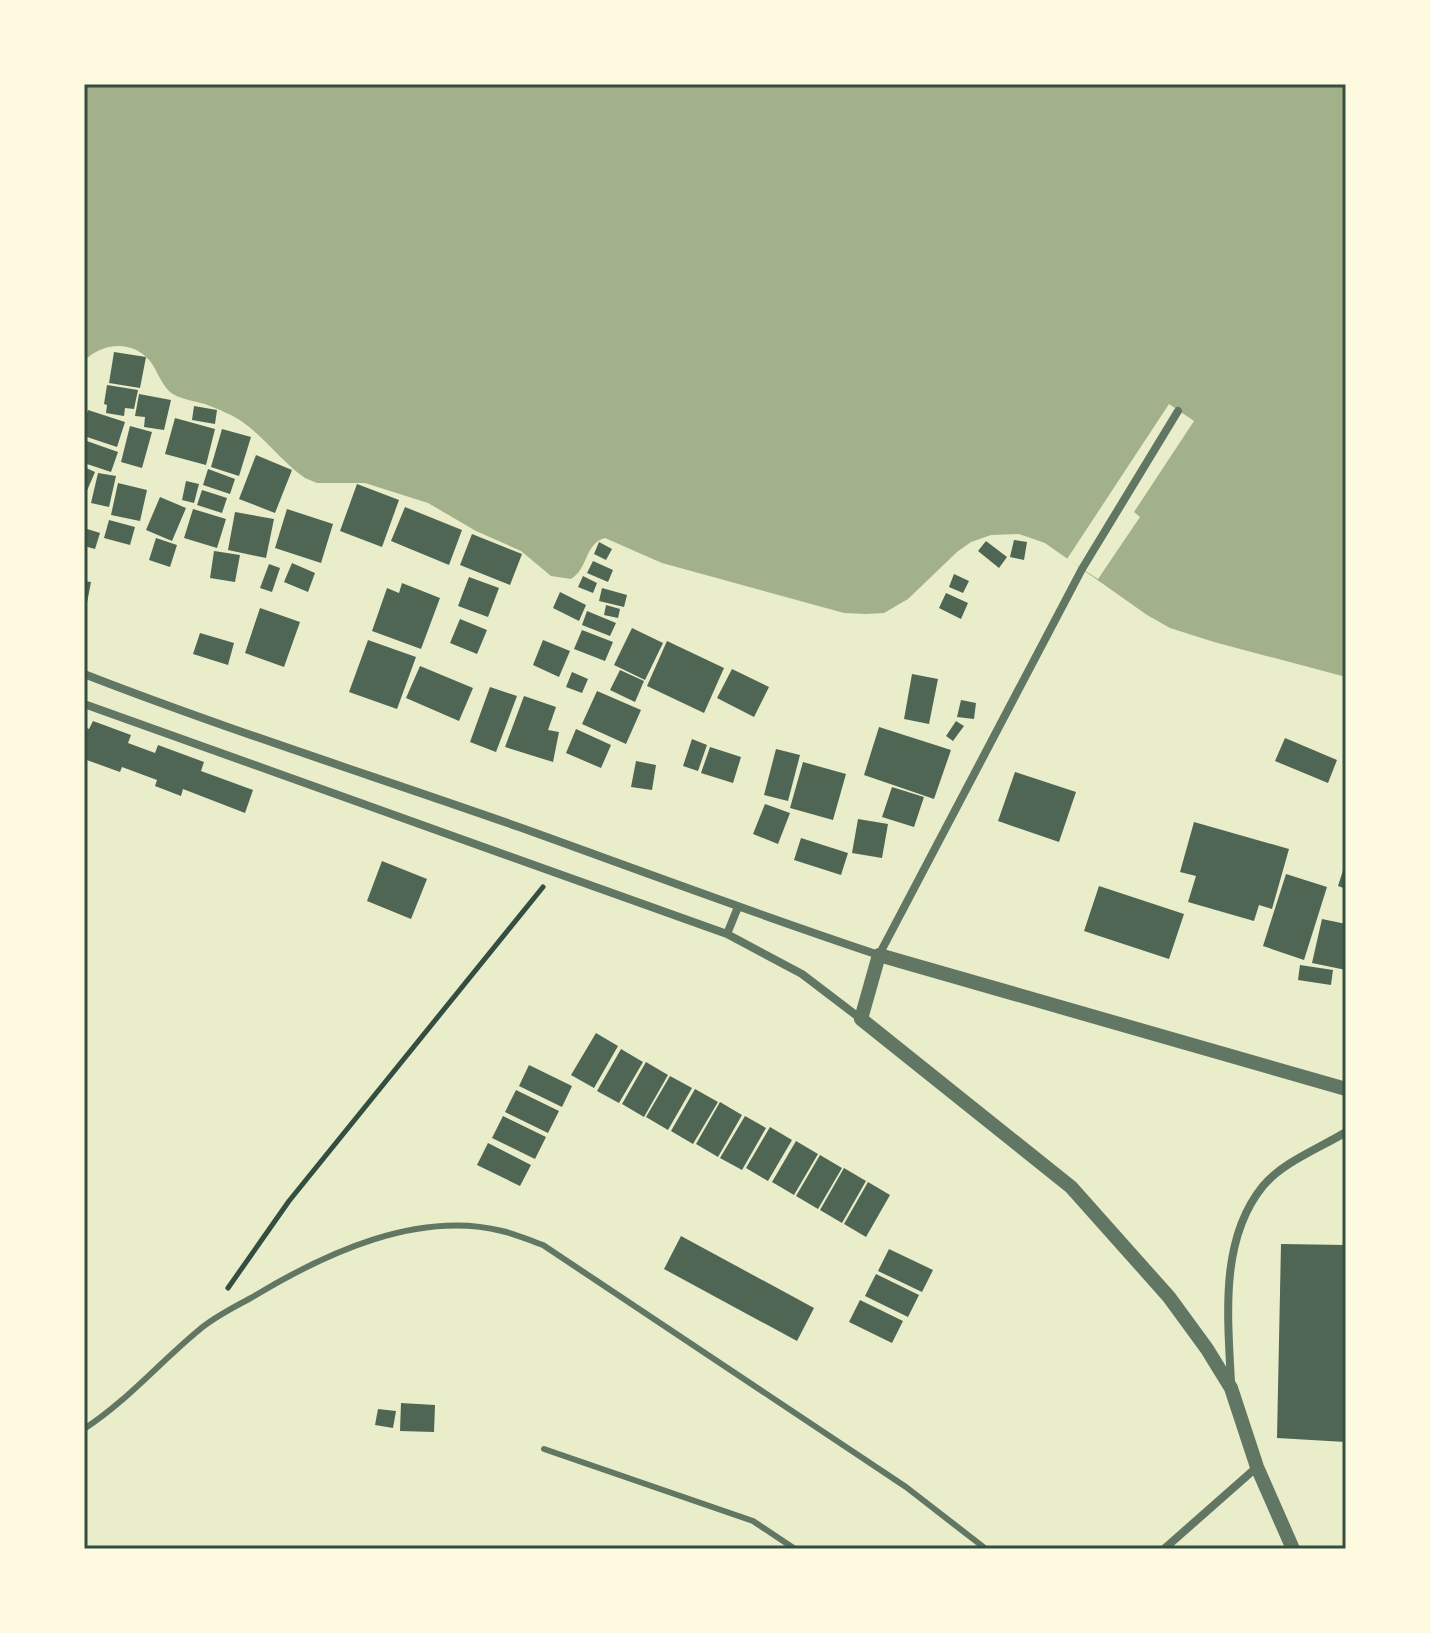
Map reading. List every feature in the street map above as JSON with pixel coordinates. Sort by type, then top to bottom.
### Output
[{"type":"street","points":[[861,1019],[879,955],[1082,569],[1178,411]]},
{"type":"street","points":[[84,674],[879,955],[1346,1089]]},
{"type":"street","points":[[84,704],[727,934],[802,974],[1071,1187],[1169,1297],[1231,1388],[1257,1467],[1293,1549]]},
{"type":"street","points":[[727,934],[738,907]]},
{"type":"street","points":[[1231,1388],[1231,1275],[1234,1245],[1246,1215],[1264,1185],[1293,1163],[1346,1132]]},
{"type":"street","points":[[1164,1549],[1257,1467]]},
{"type":"lane","points":[[84,1429],[140,1386],[200,1328],[291,1274],[367,1241],[421,1229],[464,1226],[502,1231],[543,1245],[906,1487],[986,1549]]},
{"type":"lane","points":[[544,1449],[753,1521],[795,1549]]},
{"type":"path","points":[[227,1290],[289,1201],[554,873]]},
{"type":"shaded area","points":[[84,84],[1346,84],[1346,677],[1170,628],[1045,543],[1019,534],[991,535],[971,542],[908,599],[884,613],[844,613],[662,563],[605,538],[593,545],[581,569],[571,579],[551,576],[521,551],[476,531],[428,503],[365,483],[317,483],[305,478],[240,420],[170,392],[150,361],[134,349],[108,347],[84,361]]},
{"type":"pier","points":[[1169,404],[1194,421],[1134,512],[1140,517],[1098,579],[1067,559]]},
{"type":"building","points":[[114,352],[146,357],[140,388],[109,383]]},
{"type":"building","points":[[107,385],[138,390],[134,409],[125,408],[124,416],[106,413]]},
{"type":"building","points":[[139,394],[171,400],[164,430],[144,427],[145,417],[135,416]]},
{"type":"building","points":[[194,406],[217,410],[215,424],[192,420]]},
{"type":"building","points":[[88,410],[125,422],[117,447],[84,436]]},
{"type":"building","points":[[175,418],[215,429],[206,465],[165,454]]},
{"type":"building","points":[[130,426],[152,432],[142,468],[121,462]]},
{"type":"building","points":[[222,429],[251,437],[239,476],[211,467]]},
{"type":"building","points":[[84,440],[118,452],[111,472],[84,463]]},
{"type":"building","points":[[256,455],[292,470],[275,513],[239,499]]},
{"type":"building","points":[[84,467],[95,472],[86,493],[84,492]]},
{"type":"building","points":[[208,469],[235,479],[230,494],[203,485]]},
{"type":"building","points":[[98,473],[116,476],[109,507],[91,503]]},
{"type":"building","points":[[186,481],[199,484],[194,503],[182,500]]},
{"type":"building","points":[[118,483],[147,490],[140,521],[111,515]]},
{"type":"building","points":[[357,484],[399,500],[382,547],[340,531]]},
{"type":"building","points":[[202,490],[227,498],[222,513],[197,505]]},
{"type":"building","points":[[160,497],[186,508],[172,541],[146,530]]},
{"type":"building","points":[[405,507],[462,530],[449,565],[391,541]]},
{"type":"building","points":[[193,509],[226,519],[217,548],[184,538]]},
{"type":"building","points":[[287,509],[333,524],[321,563],[275,548]]},
{"type":"building","points":[[235,512],[274,519],[266,558],[228,550]]},
{"type":"building","points":[[109,520],[135,527],[130,545],[104,538]]},
{"type":"building","points":[[84,528],[100,533],[95,549],[84,546]]},
{"type":"building","points":[[472,534],[522,554],[510,585],[460,565]]},
{"type":"building","points":[[156,538],[177,545],[170,567],[149,560]]},
{"type":"building","points":[[1014,540],[1027,542],[1024,560],[1010,557]]},
{"type":"building","points":[[986,541],[1007,557],[999,568],[978,551]]},
{"type":"building","points":[[599,542],[612,549],[606,560],[594,554]]},
{"type":"building","points":[[214,551],[240,555],[235,582],[210,578]]},
{"type":"building","points":[[593,561],[613,570],[608,582],[587,573]]},
{"type":"building","points":[[292,563],[315,573],[308,592],[284,582]]},
{"type":"building","points":[[269,564],[280,568],[272,592],[260,588]]},
{"type":"building","points":[[954,574],[969,581],[963,593],[949,587]]},
{"type":"building","points":[[583,576],[597,583],[593,593],[578,587]]},
{"type":"building","points":[[469,577],[499,588],[488,617],[458,606]]},
{"type":"building","points":[[84,581],[91,582],[87,603],[84,602]]},
{"type":"building","points":[[402,583],[440,598],[421,649],[372,631],[387,588],[399,593]]},
{"type":"building","points":[[602,588],[627,595],[624,607],[599,601]]},
{"type":"building","points":[[560,592],[586,605],[579,621],[553,608]]},
{"type":"building","points":[[946,593],[968,603],[961,619],[939,608]]},
{"type":"building","points":[[606,605],[620,609],[618,618],[604,615]]},
{"type":"building","points":[[260,608],[300,622],[284,667],[245,653]]},
{"type":"building","points":[[587,611],[616,623],[610,636],[582,625]]},
{"type":"building","points":[[460,619],[487,630],[477,654],[450,643]]},
{"type":"building","points":[[632,628],[663,643],[645,680],[614,665]]},
{"type":"building","points":[[582,630],[613,642],[605,661],[574,649]]},
{"type":"building","points":[[200,633],[234,643],[228,665],[193,654]]},
{"type":"building","points":[[368,640],[416,657],[397,709],[349,692]]},
{"type":"building","points":[[543,640],[570,651],[559,677],[533,665]]},
{"type":"building","points":[[667,641],[724,668],[704,713],[647,686]]},
{"type":"building","points":[[420,666],[473,688],[459,721],[406,698]]},
{"type":"building","points":[[732,669],[769,687],[754,717],[717,698]]},
{"type":"building","points":[[620,670],[644,681],[635,702],[610,690]]},
{"type":"building","points":[[572,672],[588,679],[582,693],[566,687]]},
{"type":"building","points":[[912,674],[938,679],[929,724],[904,719]]},
{"type":"building","points":[[490,687],[517,696],[496,752],[470,742]]},
{"type":"building","points":[[597,691],[641,710],[626,744],[582,724]]},
{"type":"building","points":[[524,696],[556,707],[548,730],[559,732],[553,762],[505,747]]},
{"type":"building","points":[[961,700],[976,703],[974,719],[957,717]]},
{"type":"building","points":[[93,721],[131,735],[128,743],[155,753],[158,745],[204,762],[201,771],[253,790],[245,813],[183,789],[181,796],[155,786],[157,780],[122,767],[120,772],[84,759],[84,727],[89,729]]},
{"type":"building","points":[[956,721],[964,726],[953,741],[946,736]]},
{"type":"building","points":[[879,727],[951,750],[934,799],[864,775]]},
{"type":"building","points":[[576,729],[611,745],[601,768],[566,753]]},
{"type":"building","points":[[1285,738],[1337,760],[1328,783],[1275,761]]},
{"type":"building","points":[[692,739],[707,745],[698,771],[683,766]]},
{"type":"building","points":[[710,747],[741,757],[733,783],[701,773]]},
{"type":"building","points":[[776,749],[800,755],[788,801],[764,795]]},
{"type":"building","points":[[636,761],[656,765],[652,790],[631,787]]},
{"type":"building","points":[[803,762],[846,774],[833,820],[790,808]]},
{"type":"building","points":[[1015,772],[1076,792],[1059,842],[998,821]]},
{"type":"building","points":[[892,787],[924,797],[914,827],[882,817]]},
{"type":"building","points":[[765,804],[790,813],[778,844],[753,834]]},
{"type":"building","points":[[858,819],[888,824],[882,858],[852,853]]},
{"type":"building","points":[[1194,822],[1289,849],[1272,909],[1259,905],[1254,921],[1188,902],[1196,876],[1180,872]]},
{"type":"building","points":[[801,838],[848,853],[841,875],[794,860]]},
{"type":"building","points":[[382,861],[427,879],[411,919],[367,901]]},
{"type":"building","points":[[1346,861],[1346,889],[1338,886]]},
{"type":"building","points":[[1286,874],[1327,887],[1304,960],[1263,946]]},
{"type":"building","points":[[1099,886],[1184,914],[1169,959],[1084,931]]},
{"type":"building","points":[[1322,919],[1346,924],[1346,970],[1312,963]]},
{"type":"building","points":[[1300,965],[1333,970],[1331,985],[1298,980]]},
{"type":"building","points":[[596,1033],[618,1046],[594,1088],[571,1075]]},
{"type":"building","points":[[621,1049],[643,1062],[619,1103],[597,1091]]},
{"type":"building","points":[[646,1062],[668,1075],[644,1117],[622,1104]]},
{"type":"building","points":[[529,1065],[572,1086],[562,1107],[519,1086]]},
{"type":"building","points":[[670,1076],[692,1088],[668,1130],[646,1117]]},
{"type":"building","points":[[695,1089],[718,1102],[693,1144],[671,1131]]},
{"type":"building","points":[[516,1090],[559,1111],[548,1133],[505,1112]]},
{"type":"building","points":[[720,1102],[742,1115],[718,1157],[696,1144]]},
{"type":"building","points":[[503,1116],[546,1137],[535,1159],[492,1138]]},
{"type":"building","points":[[745,1116],[766,1128],[742,1170],[720,1158]]},
{"type":"building","points":[[770,1127],[792,1140],[768,1181],[746,1168]]},
{"type":"building","points":[[796,1141],[818,1154],[794,1195],[772,1182]]},
{"type":"building","points":[[488,1143],[531,1165],[520,1186],[477,1165]]},
{"type":"building","points":[[820,1155],[842,1168],[818,1209],[796,1196]]},
{"type":"building","points":[[844,1168],[866,1181],[842,1223],[820,1210]]},
{"type":"building","points":[[868,1182],[890,1195],[866,1237],[844,1224]]},
{"type":"building","points":[[681,1236],[814,1308],[797,1341],[664,1269]]},
{"type":"building","points":[[1281,1244],[1346,1245],[1346,1442],[1277,1438]]},
{"type":"building","points":[[889,1249],[933,1270],[922,1292],[878,1271]]},
{"type":"building","points":[[876,1274],[919,1295],[908,1317],[865,1296]]},
{"type":"building","points":[[860,1300],[903,1321],[892,1343],[849,1322]]},
{"type":"building","points":[[401,1403],[435,1405],[434,1432],[400,1431]]},
{"type":"building","points":[[378,1409],[396,1411],[393,1428],[375,1425]]}]
